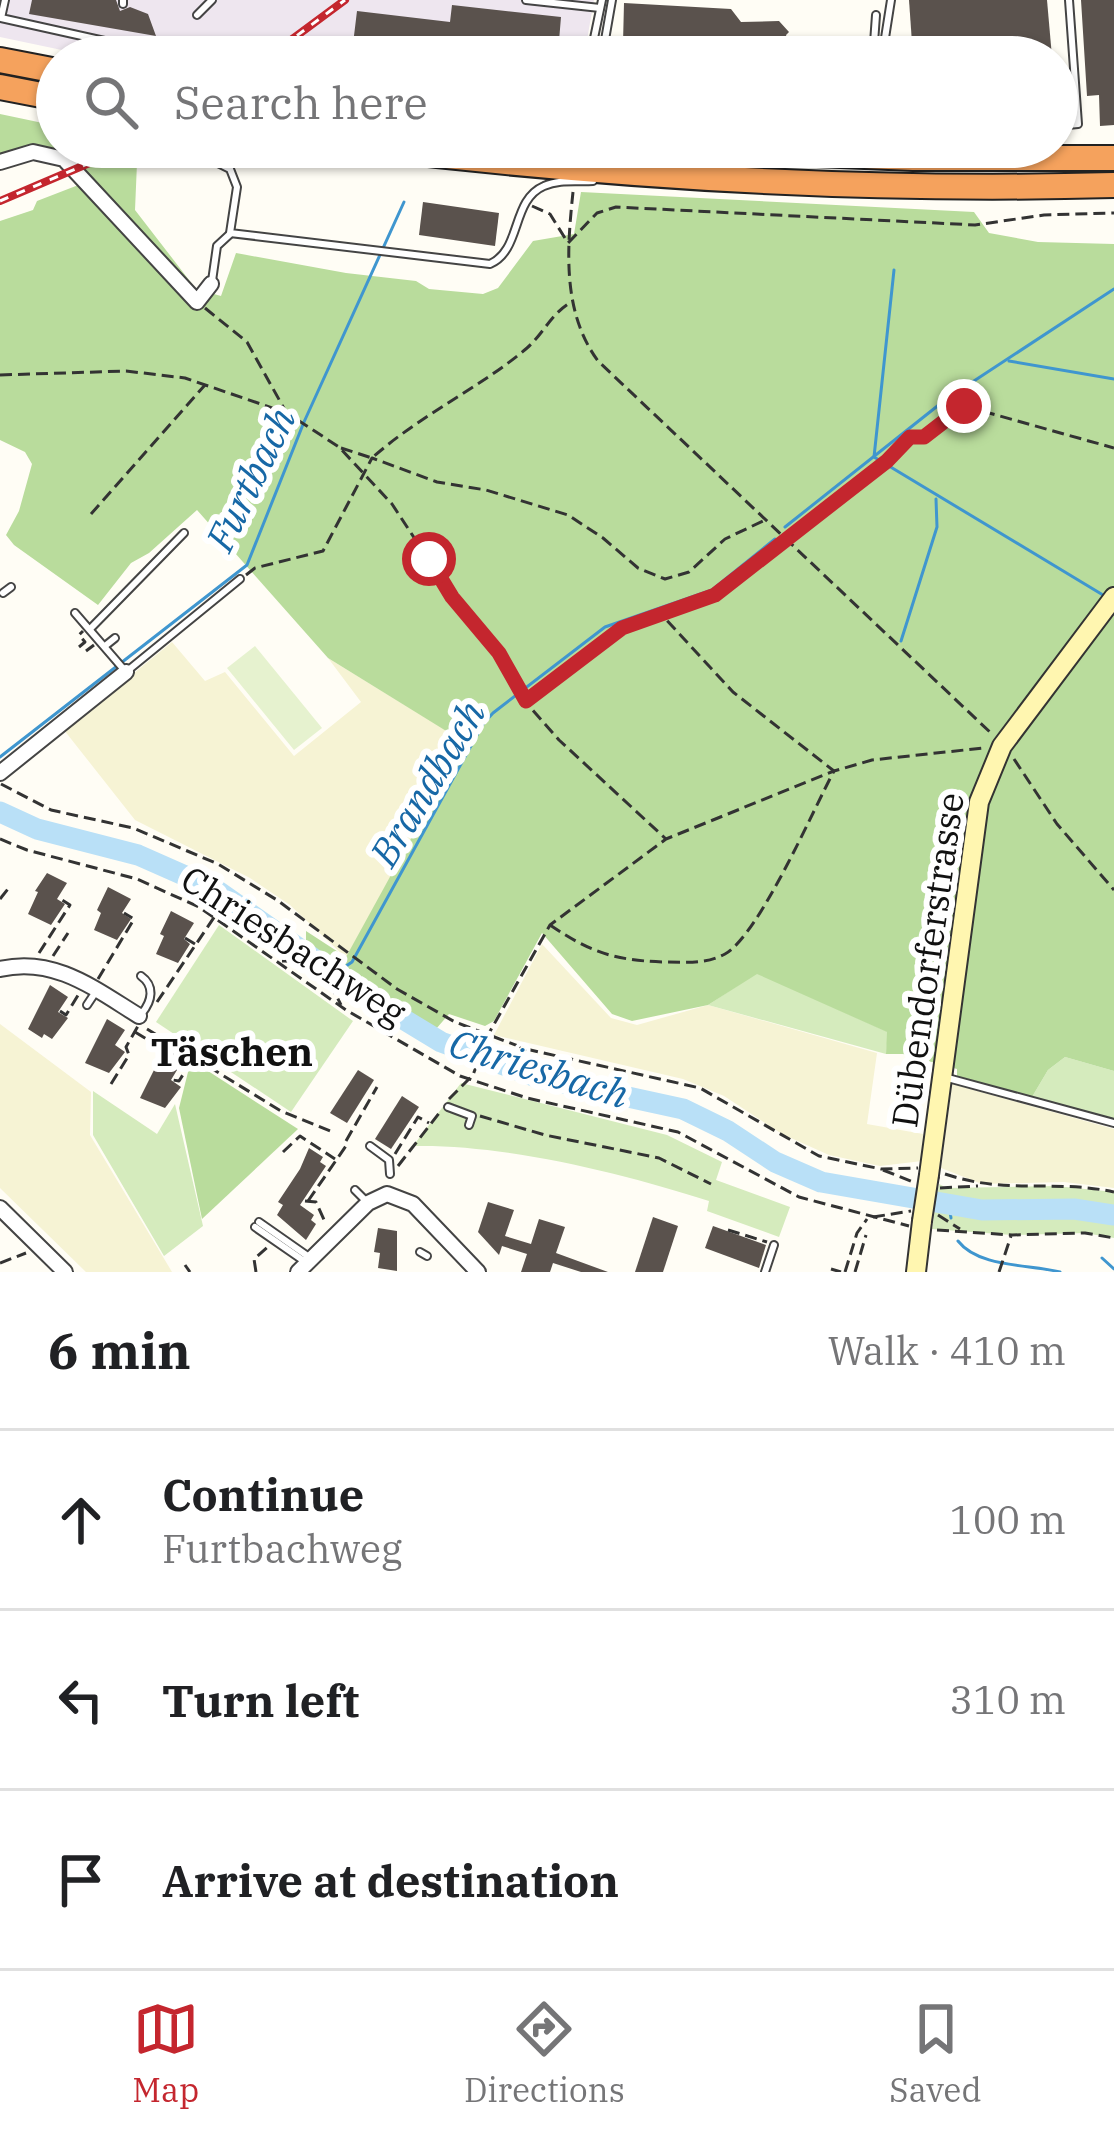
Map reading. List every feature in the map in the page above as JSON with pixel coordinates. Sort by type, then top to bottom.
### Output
[{"type":"highway","points":[[0,60],[36,67]]},
{"type":"highway","points":[[1078,157],[1114,158]]},
{"type":"highway","points":[[590,168],[912,185],[1114,185]]},
{"type":"street","points":[[0,162],[36,153]]},
{"type":"street","points":[[72,168],[197,302],[211,284]]},
{"type":"street","name":"Dübendorferstrasse","points":[[916,1272],[921,1225],[936,1177],[941,1076],[979,802],[1006,754],[1114,597]]},
{"type":"street","points":[[0,773],[125,670]]},
{"type":"street","points":[[0,969],[49,967],[92,987],[142,1021]]},
{"type":"street","points":[[305,1265],[368,1203],[395,1195],[424,1214],[478,1272]]},
{"type":"street","points":[[0,1208],[65,1272]]},
{"type":"lane","points":[[5,0],[1,18],[82,36]]},
{"type":"lane","points":[[197,15],[212,0]]},
{"type":"lane","points":[[526,0],[601,4],[594,36]]},
{"type":"lane","points":[[606,36],[612,0]]},
{"type":"lane","points":[[886,36],[891,0]]},
{"type":"lane","points":[[1069,0],[1073,36]]},
{"type":"lane","points":[[874,36],[876,15]]},
{"type":"lane","points":[[1078,77],[1078,124]]},
{"type":"lane","points":[[211,284],[217,246],[230,233],[237,187],[228,168]]},
{"type":"lane","points":[[230,233],[490,264],[499,261],[531,194],[554,183],[664,175]]},
{"type":"lane","points":[[91,628],[184,533]]},
{"type":"lane","points":[[75,613],[125,670],[240,579]]},
{"type":"lane","points":[[3,593],[11,586]]},
{"type":"lane","points":[[105,646],[116,638]]},
{"type":"lane","points":[[141,976],[150,986],[142,1021]]},
{"type":"lane","points":[[86,1006],[92,987]]},
{"type":"lane","points":[[941,1076],[1114,1123]]},
{"type":"lane","points":[[448,1107],[470,1120]]},
{"type":"lane","points":[[370,1146],[389,1160],[390,1174]]},
{"type":"lane","points":[[355,1190],[368,1203]]},
{"type":"lane","points":[[257,1224],[305,1265],[274,1240],[257,1224]]},
{"type":"lane","points":[[765,1272],[774,1245]]},
{"type":"path","points":[[573,192],[568,243],[573,302],[598,361],[1006,754],[1114,890]]},
{"type":"path","points":[[568,243],[597,213],[616,207],[975,225],[1044,215],[1114,213]]},
{"type":"path","points":[[544,209],[568,243]]},
{"type":"path","points":[[240,579],[255,568],[323,550],[371,458],[407,427],[528,347],[554,313],[573,302]]},
{"type":"path","points":[[212,314],[247,342],[287,413]]},
{"type":"path","points":[[0,375],[158,372],[287,413],[339,447],[392,504],[452,597],[499,653],[524,699],[559,740],[666,839]]},
{"type":"path","points":[[91,514],[207,384]]},
{"type":"path","points":[[524,699],[622,628],[715,595],[887,461],[910,437],[924,437],[964,406],[1114,448]]},
{"type":"path","points":[[339,447],[437,482],[486,490],[568,515],[638,568],[665,579],[689,572],[724,539],[765,520]]},
{"type":"path","points":[[661,614],[733,692],[834,771]]},
{"type":"path","points":[[390,1174],[470,1077],[550,925],[666,839],[872,760],[1006,754]]},
{"type":"path","points":[[550,925],[587,950],[627,961],[703,963],[727,953],[742,940],[761,908],[834,771]]},
{"type":"path","points":[[0,783],[51,810],[133,828],[218,864],[258,887],[413,999],[487,1037],[700,1088],[795,1146],[868,1167]]},
{"type":"path","name":"Chriesbachweg","points":[[0,839],[137,879],[215,916],[343,1008],[470,1077],[542,1102],[678,1132],[776,1187],[824,1206],[964,1232],[1061,1232],[1114,1238]]},
{"type":"path","points":[[0,899],[11,885]]},
{"type":"path","points":[[38,955],[70,904],[59,898]]},
{"type":"path","points":[[60,1011],[66,1015],[92,987],[134,920],[124,913]]},
{"type":"path","points":[[125,1047],[215,916]]},
{"type":"path","points":[[52,958],[68,933]]},
{"type":"path","points":[[185,938],[196,945]]},
{"type":"path","points":[[280,962],[298,961],[314,968],[333,988],[343,1008]]},
{"type":"path","points":[[142,1021],[183,1061],[186,1070],[179,1081],[173,1080]]},
{"type":"path","points":[[142,1021],[281,1111],[335,1133]]},
{"type":"path","points":[[111,1084],[129,1055],[117,1045]]},
{"type":"path","points":[[330,1231],[316,1202],[306,1201],[330,1172],[377,1087]]},
{"type":"path","points":[[389,1160],[418,1117],[430,1124]]},
{"type":"path","points":[[470,1120],[659,1158],[711,1184]]},
{"type":"path","points":[[283,1152],[300,1136],[336,1160]]},
{"type":"path","points":[[1007,1188],[1056,1186],[1114,1192]]},
{"type":"path","points":[[831,1270],[843,1272],[868,1216]]},
{"type":"path","points":[[728,1230],[774,1245]]},
{"type":"path","points":[[855,1272],[866,1235]]},
{"type":"path","points":[[999,1272],[1012,1235]]},
{"type":"path","points":[[256,1272],[253,1259],[274,1240]]},
{"type":"path","points":[[0,1263],[26,1253]]},
{"type":"path","points":[[185,1265],[190,1272]]},
{"type":"shaded area","points":[[0,0],[594,0],[588,36],[36,36],[36,45],[0,37]]},
{"type":"shaded area","points":[[172,642],[205,681],[225,672],[294,756],[361,702],[328,658],[465,742],[346,958],[290,905],[250,878],[135,820],[64,730]]},
{"type":"shaded area","points":[[542,944],[611,1018],[637,1025],[708,1005],[877,1053],[867,1124],[923,1134],[922,1161],[880,1166],[829,1155],[782,1134],[724,1096],[683,1079],[494,1035]]},
{"type":"shaded area","points":[[0,1024],[91,1092],[90,1135],[172,1272],[86,1272],[0,1188]]},
{"type":"shaded area","points":[[952,1084],[1114,1129],[1114,1188],[1064,1182],[982,1184],[941,1168]]},
{"type":"green space","points":[[0,114],[36,122],[36,161],[0,170]]},
{"type":"green space","points":[[61,168],[137,168],[135,210],[196,289],[221,296],[236,253],[416,281],[429,289],[483,294],[498,288],[533,241],[574,234],[581,192],[974,212],[989,233],[1038,242],[1114,244],[1114,1071],[1065,1057],[1048,1070],[1032,1097],[957,1076],[957,1069],[886,1054],[887,1032],[757,974],[708,1005],[632,1021],[612,1014],[542,933],[494,1021],[485,1026],[449,1014],[436,1029],[368,989],[306,941],[306,931],[346,957],[464,742],[328,658],[197,510],[131,563],[98,605],[6,535],[19,511],[32,464],[25,452],[0,440],[0,221],[33,210],[37,201],[81,184]]},
{"type":"green space","points":[[255,646],[322,728],[294,750],[227,668]]},
{"type":"green space","points":[[219,925],[353,1021],[291,1112],[156,1022]]},
{"type":"green space","points":[[757,973],[888,1032],[886,1054],[708,1005]]},
{"type":"green space","points":[[1065,1057],[1114,1071],[1114,1120],[1032,1097],[1048,1070]]},
{"type":"green space","points":[[191,1060],[298,1129],[202,1219],[179,1108]]},
{"type":"green space","points":[[461,1083],[667,1135],[722,1162],[716,1180],[790,1207],[779,1237],[707,1211],[709,1201],[639,1180],[524,1155],[413,1146]]},
{"type":"green space","points":[[93,1091],[157,1134],[175,1104],[203,1226],[164,1256],[93,1135]]},
{"type":"green space","points":[[939,1184],[947,1188],[1056,1186],[1114,1192],[1114,1238],[932,1229]]},
{"type":"building","points":[[32,0],[116,0],[120,11],[130,7],[148,14],[156,36],[29,14]]},
{"type":"building","points":[[909,0],[1047,0],[1050,36],[912,36]]},
{"type":"building","points":[[1081,0],[1114,0],[1114,125],[1100,126],[1099,95],[1087,96]]},
{"type":"building","points":[[624,3],[731,9],[741,22],[779,21],[789,32],[786,36],[623,36]]},
{"type":"building","points":[[452,5],[561,17],[559,36],[354,36],[357,11],[450,22]]},
{"type":"building","points":[[423,202],[499,213],[495,246],[419,235]]},
{"type":"building","points":[[47,873],[67,883],[57,899],[65,904],[51,925],[28,914]]},
{"type":"building","points":[[108,887],[131,899],[122,913],[131,919],[117,940],[94,930]]},
{"type":"building","points":[[171,911],[194,923],[184,939],[190,944],[178,963],[156,954]]},
{"type":"building","points":[[50,985],[68,997],[58,1012],[68,1018],[52,1039],[28,1029]]},
{"type":"building","points":[[107,1019],[125,1030],[115,1045],[125,1052],[109,1073],[85,1063]]},
{"type":"building","points":[[162,1054],[180,1065],[171,1080],[181,1087],[165,1108],[140,1098]]},
{"type":"building","points":[[358,1070],[374,1080],[347,1123],[330,1113]]},
{"type":"building","points":[[402,1096],[419,1107],[391,1149],[375,1139]]},
{"type":"building","points":[[309,1148],[323,1157],[320,1162],[326,1166],[300,1205],[314,1215],[311,1220],[316,1224],[306,1240],[277,1215],[283,1205],[278,1202]]},
{"type":"building","points":[[488,1202],[514,1210],[505,1236],[531,1244],[539,1219],[565,1227],[556,1253],[608,1272],[581,1272],[553,1263],[550,1272],[521,1272],[527,1254],[502,1246],[499,1255],[478,1232]]},
{"type":"building","points":[[653,1217],[678,1226],[663,1272],[635,1272]]},
{"type":"building","points":[[713,1226],[766,1245],[759,1268],[705,1248]]},
{"type":"building","points":[[378,1228],[397,1231],[397,1271],[378,1268],[380,1253],[374,1252]]},
{"type":"waterway","name":"Furtbach","points":[[0,757],[247,565],[304,422],[404,202]]},
{"type":"waterway","points":[[894,270],[874,457],[1103,595]]},
{"type":"waterway","name":"Brandbach","points":[[785,527],[945,400],[1114,289]]},
{"type":"waterway","points":[[1009,361],[1114,379]]},
{"type":"waterway","points":[[901,641],[937,527],[936,499]]},
{"type":"waterway","name":"Brandbach","points":[[336,973],[352,962],[493,713],[605,627],[712,590],[775,539]]},
{"type":"waterway","name":"Chriesbach","points":[[0,812],[37,829],[138,855],[215,889],[375,1002],[441,1042],[536,1077],[683,1109],[775,1162],[821,1182],[982,1210],[1074,1209],[1114,1215]]},
{"type":"waterway","points":[[949,1205],[951,1218]]},
{"type":"waterway","points":[[958,1241],[992,1261],[1060,1272]]},
{"type":"waterway","points":[[1102,1258],[1114,1269]]},
{"type":"railway","points":[[296,36],[345,0]]},
{"type":"railway","points":[[0,201],[78,168]]},
{"type":"district","name":"Täschen","points":[[232,1051]]},
{"type":"route","points":[[429,559],[452,597],[499,653],[526,701],[622,628],[715,595],[887,461],[910,437],[924,437],[964,406]]}]
